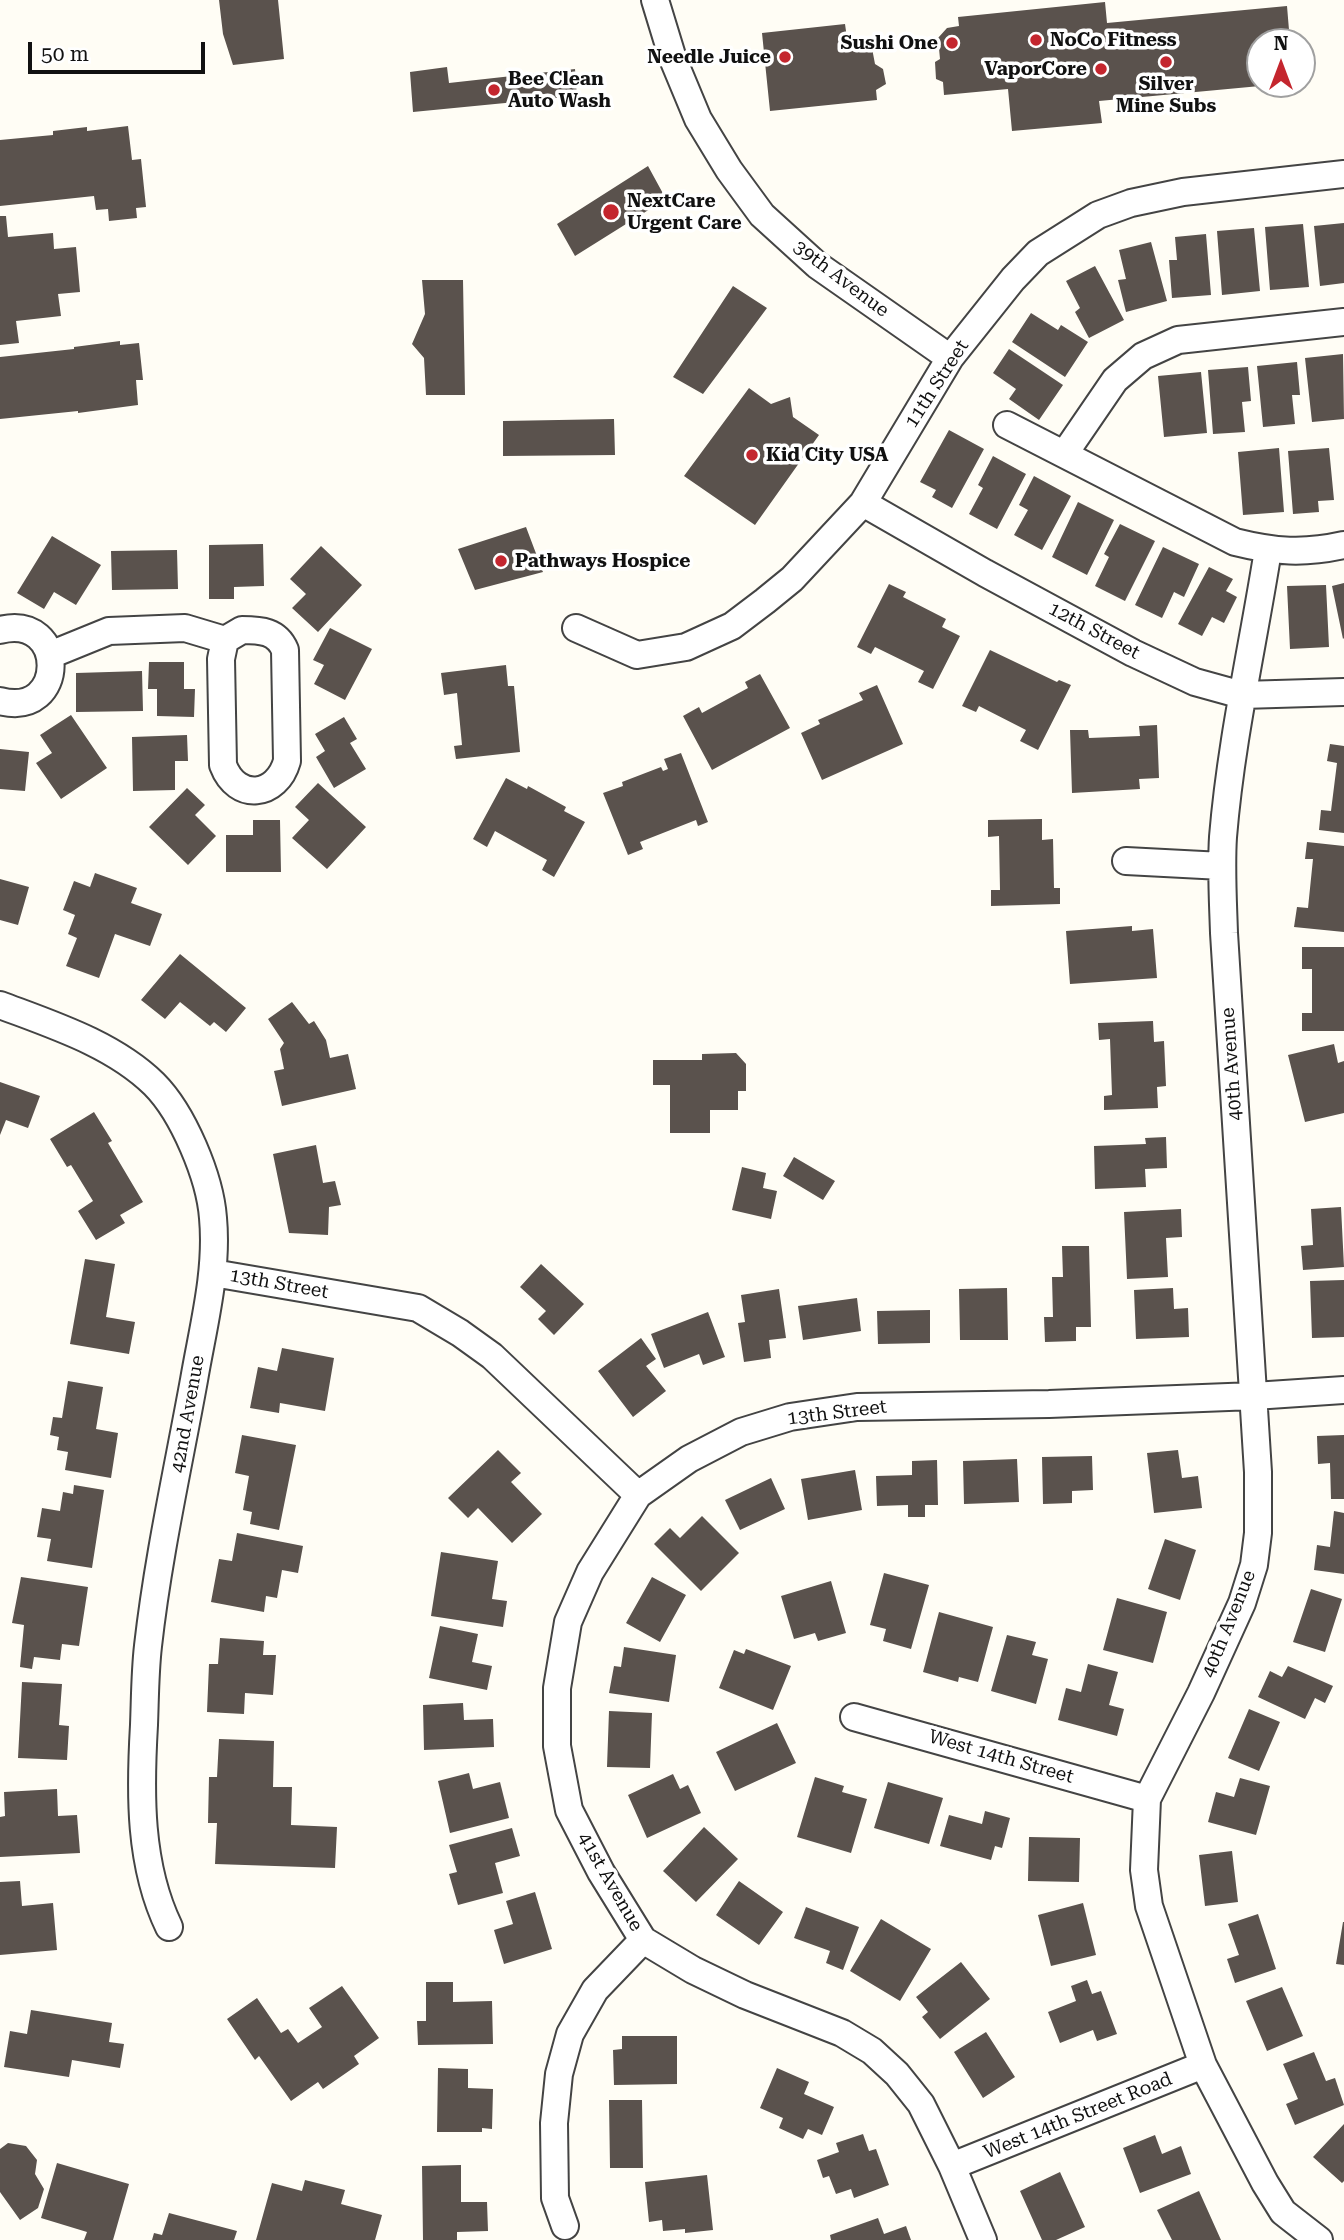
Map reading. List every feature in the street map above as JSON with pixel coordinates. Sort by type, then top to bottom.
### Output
[{"type":"street","name":"39th Avenue","points":[[655,0],[673,60],[698,119],[729,170],[762,215],[817,265],[950,358]]},
{"type":"street","name":"11th Street","points":[[576,628],[636,655],[686,647],[732,626],[765,601],[792,579],[863,503],[950,358],[1013,279],[1038,253],[1098,215],[1131,203],[1183,192],[1344,174]]},
{"type":"street","points":[[1065,453],[1115,380],[1143,356],[1178,340],[1344,322]]},
{"type":"street","points":[[1007,425],[1235,542],[1268,550],[1315,551],[1344,545]]},
{"type":"street","name":"12th Street","points":[[863,503],[1133,653],[1195,682],[1242,695],[1344,692]]},
{"type":"street","name":"40th Avenue","points":[[1268,550],[1253,647],[1242,695],[1223,836],[1222,866],[1254,1396],[1258,1520],[1254,1565],[1242,1603],[1227,1637],[1147,1799],[1144,1870],[1149,1906],[1203,2066],[1283,2212],[1319,2240]]},
{"type":"street","points":[[50,655],[109,631],[119,630],[185,628],[225,639],[242,630],[265,631],[278,638],[285,650],[287,761],[284,773],[274,784],[263,789],[241,789],[227,776],[223,765],[221,659],[225,639]]},
{"type":"street","points":[[0,630],[23,629],[35,634],[44,643],[52,667],[43,690],[34,698],[22,703],[0,701]]},
{"type":"street","points":[[1126,860],[1222,866]]},
{"type":"street","name":"42nd Avenue","points":[[0,1005],[47,1022],[110,1051],[155,1085],[183,1125],[208,1185],[214,1218],[213,1273],[148,1647],[142,1755],[147,1863],[158,1903],[169,1927]]},
{"type":"street","name":"13th Street","points":[[213,1273],[418,1308],[492,1356],[638,1495],[690,1459],[741,1432],[790,1417],[857,1407],[1049,1404],[1344,1390]]},
{"type":"street","name":"41st Avenue","points":[[638,1495],[590,1572],[568,1622],[556,1688],[557,1746],[569,1810],[601,1872],[643,1940],[745,1996],[842,2033],[872,2051],[897,2074],[921,2104],[952,2166],[983,2240]]},
{"type":"street","name":"West 14th Street","points":[[854,1717],[1147,1799]]},
{"type":"street","points":[[565,2226],[555,2198],[554,2123],[559,2074],[570,2034],[595,1990],[643,1940]]},
{"type":"street","name":"West 14th Street Road","points":[[952,2166],[1203,2066]]},
{"type":"building","points":[[219,0],[278,0],[284,59],[233,65],[223,34]]},
{"type":"building","points":[[1105,2],[1107,23],[1287,6],[1289,28],[1246,28],[1246,87],[1099,101],[1102,123],[1012,131],[1008,89],[944,95],[943,82],[936,79],[935,62],[940,59],[938,38],[947,28],[959,26],[958,17]]},
{"type":"building","points":[[845,24],[847,38],[863,36],[871,43],[875,64],[883,69],[886,84],[876,90],[877,100],[770,111],[762,33]]},
{"type":"building","name":"Bee Clean Auto Wash","points":[[447,67],[449,83],[575,69],[577,96],[413,112],[410,72]]},
{"type":"building","points":[[128,126],[132,160],[141,159],[146,207],[136,208],[137,218],[109,221],[108,209],[96,210],[94,196],[0,206],[0,140],[53,135],[53,131],[87,127],[87,131]]},
{"type":"building","name":"NextCare Urgent Care","points":[[648,166],[666,199],[575,256],[557,224]]},
{"type":"building","points":[[0,216],[6,216],[8,237],[53,233],[54,249],[76,247],[80,292],[58,294],[61,316],[16,321],[19,343],[0,345]]},
{"type":"building","points":[[1344,223],[1344,283],[1320,286],[1314,226]]},
{"type":"building","points":[[1303,224],[1309,287],[1270,290],[1265,227]]},
{"type":"building","points":[[1254,228],[1260,291],[1222,295],[1217,231]]},
{"type":"building","points":[[1206,234],[1211,295],[1172,298],[1169,260],[1177,260],[1175,237]]},
{"type":"building","points":[[1151,242],[1167,301],[1126,312],[1118,280],[1126,279],[1119,250]]},
{"type":"building","points":[[1095,266],[1124,320],[1089,338],[1075,312],[1080,308],[1066,281]]},
{"type":"building","points":[[422,280],[463,280],[465,395],[426,395],[424,358],[412,344],[425,314]]},
{"type":"building","points":[[733,286],[767,308],[703,394],[673,377]]},
{"type":"building","points":[[1031,313],[1058,330],[1061,325],[1088,342],[1065,377],[1012,342]]},
{"type":"building","points":[[120,341],[120,345],[139,343],[143,380],[136,380],[138,405],[0,419],[0,357]]},
{"type":"building","points":[[1009,349],[1063,385],[1039,420],[1009,399],[1016,389],[993,373]]},
{"type":"building","points":[[1343,354],[1344,419],[1312,422],[1305,358]]},
{"type":"building","points":[[1297,362],[1300,395],[1292,395],[1295,424],[1263,427],[1257,366]]},
{"type":"building","points":[[1248,367],[1251,401],[1242,402],[1245,432],[1213,434],[1208,370]]},
{"type":"building","points":[[1201,372],[1207,433],[1164,437],[1158,376]]},
{"type":"building","name":"Kid City USA","points":[[749,388],[771,404],[790,397],[793,417],[819,435],[755,525],[684,476]]},
{"type":"building","points":[[614,419],[615,455],[503,456],[503,421]]},
{"type":"building","points":[[949,430],[984,449],[952,508],[932,497],[936,490],[920,482]]},
{"type":"building","points":[[1279,448],[1284,512],[1243,515],[1238,452]]},
{"type":"building","points":[[1329,448],[1334,500],[1318,501],[1319,512],[1293,514],[1288,451]]},
{"type":"building","points":[[993,456],[1026,474],[997,529],[969,514],[983,488],[978,485]]},
{"type":"building","points":[[1034,476],[1071,496],[1042,550],[1014,535],[1028,510],[1019,505]]},
{"type":"building","points":[[1078,502],[1114,520],[1087,575],[1052,557]]},
{"type":"building","points":[[1120,524],[1155,541],[1125,601],[1095,586],[1109,557],[1104,554]]},
{"type":"building","name":"Pathways Hospice","points":[[526,527],[543,572],[475,590],[458,549]]},
{"type":"building","points":[[52,536],[101,565],[76,605],[54,592],[44,609],[17,593]]},
{"type":"building","points":[[263,544],[264,586],[234,587],[234,599],[209,599],[209,545]]},
{"type":"building","points":[[321,546],[362,585],[318,632],[292,608],[306,594],[290,579]]},
{"type":"building","points":[[1163,547],[1199,564],[1184,597],[1174,592],[1162,618],[1135,605]]},
{"type":"building","points":[[177,550],[178,589],[112,590],[111,551]]},
{"type":"building","points":[[1209,567],[1233,579],[1226,591],[1237,597],[1224,623],[1212,617],[1202,636],[1178,624]]},
{"type":"building","points":[[1344,583],[1344,638],[1343,639],[1332,586]]},
{"type":"building","points":[[889,584],[906,592],[903,597],[946,619],[942,627],[960,636],[933,689],[918,682],[924,671],[875,647],[871,654],[857,647]]},
{"type":"building","points":[[1326,585],[1329,647],[1290,649],[1287,586]]},
{"type":"building","points":[[330,628],[372,649],[345,700],[314,684],[324,665],[313,660]]},
{"type":"building","points":[[990,650],[1057,682],[1059,680],[1071,685],[1038,750],[1020,741],[1026,730],[979,706],[976,712],[962,706]]},
{"type":"building","points":[[149,662],[184,662],[184,689],[195,689],[194,717],[157,716],[157,689],[148,689]]},
{"type":"building","points":[[506,665],[508,686],[514,686],[520,752],[456,759],[454,746],[462,745],[457,693],[444,695],[441,673]]},
{"type":"building","points":[[142,671],[143,711],[76,712],[76,673]]},
{"type":"building","points":[[760,674],[790,728],[712,770],[683,716],[699,707],[702,713],[748,688],[745,682]]},
{"type":"building","points":[[877,685],[903,744],[822,780],[801,733],[820,724],[818,720],[863,700],[859,693]]},
{"type":"building","points":[[71,715],[107,768],[61,799],[36,763],[52,753],[40,735]]},
{"type":"building","points":[[344,717],[357,739],[350,743],[366,769],[334,788],[316,757],[325,751],[315,734]]},
{"type":"building","points":[[1157,725],[1159,778],[1139,779],[1140,789],[1072,793],[1070,730],[1088,730],[1089,738],[1140,736],[1139,726]]},
{"type":"building","points":[[187,735],[188,761],[175,761],[175,790],[133,791],[132,737]]},
{"type":"building","points":[[1330,744],[1344,746],[1344,833],[1319,830],[1321,810],[1331,811],[1337,763],[1327,761]]},
{"type":"building","points":[[0,749],[29,752],[25,791],[0,789]]},
{"type":"building","points":[[681,753],[708,822],[698,826],[696,820],[640,842],[643,849],[628,855],[603,793],[623,786],[622,782],[661,767],[663,771],[668,769],[664,759]]},
{"type":"building","points":[[506,778],[527,789],[528,786],[566,807],[564,811],[585,822],[554,877],[542,870],[547,860],[495,831],[487,847],[473,839]]},
{"type":"building","points":[[318,783],[366,827],[327,869],[292,838],[309,820],[295,807]]},
{"type":"building","points":[[187,788],[205,805],[195,815],[216,836],[188,865],[149,827]]},
{"type":"building","points":[[1042,819],[1042,840],[1053,839],[1054,888],[1060,888],[1060,904],[991,906],[991,890],[1000,890],[999,836],[988,837],[988,820]]},
{"type":"building","points":[[253,820],[280,820],[281,872],[226,872],[226,835],[253,835]]},
{"type":"building","points":[[1307,842],[1344,846],[1344,932],[1294,927],[1297,907],[1308,908],[1313,859],[1305,859]]},
{"type":"building","points":[[95,873],[137,888],[131,903],[162,914],[150,946],[115,934],[99,978],[66,966],[77,938],[68,934],[75,915],[63,910],[74,881],[90,887]]},
{"type":"building","points":[[0,879],[29,887],[18,925],[0,920]]},
{"type":"building","points":[[1132,926],[1132,931],[1153,929],[1157,978],[1070,984],[1066,931]]},
{"type":"building","points":[[1302,947],[1344,947],[1344,1031],[1302,1031],[1302,1013],[1312,1013],[1312,969],[1302,969]]},
{"type":"building","points":[[180,954],[246,1008],[226,1032],[214,1022],[210,1026],[180,1002],[165,1019],[141,1000]]},
{"type":"building","points":[[292,1002],[309,1024],[314,1021],[326,1040],[330,1058],[348,1054],[356,1089],[282,1106],[274,1071],[284,1069],[280,1049],[284,1043],[268,1019]]},
{"type":"building","points":[[1153,1021],[1154,1042],[1164,1041],[1166,1086],[1157,1087],[1158,1108],[1104,1110],[1104,1096],[1112,1095],[1110,1039],[1099,1040],[1098,1023]]},
{"type":"building","points":[[1334,1044],[1338,1063],[1344,1061],[1344,1113],[1305,1122],[1288,1055]]},
{"type":"building","points":[[736,1053],[746,1064],[746,1091],[738,1091],[738,1110],[710,1110],[710,1133],[670,1133],[670,1085],[653,1085],[653,1060],[702,1060],[702,1054]]},
{"type":"building","points":[[0,1082],[40,1096],[28,1128],[6,1120],[0,1135]]},
{"type":"building","points":[[94,1112],[112,1141],[108,1143],[143,1202],[120,1215],[125,1223],[96,1240],[78,1211],[93,1201],[71,1165],[67,1167],[50,1139]]},
{"type":"building","points":[[1166,1137],[1167,1168],[1145,1169],[1146,1187],[1095,1189],[1094,1146],[1146,1144],[1145,1138]]},
{"type":"building","points":[[316,1145],[323,1183],[335,1181],[341,1205],[329,1207],[328,1235],[289,1233],[273,1154]]},
{"type":"building","points":[[794,1157],[835,1181],[823,1200],[783,1176]]},
{"type":"building","points":[[742,1167],[766,1173],[763,1188],[777,1191],[771,1219],[732,1210]]},
{"type":"building","points":[[1341,1207],[1344,1267],[1303,1270],[1301,1246],[1313,1245],[1311,1209]]},
{"type":"building","points":[[1181,1209],[1182,1237],[1166,1238],[1168,1277],[1127,1279],[1124,1212]]},
{"type":"building","points":[[1062,1246],[1089,1246],[1091,1327],[1076,1327],[1076,1341],[1045,1342],[1044,1317],[1053,1317],[1052,1277],[1063,1277]]},
{"type":"building","points":[[85,1259],[115,1264],[106,1317],[135,1322],[129,1354],[70,1344]]},
{"type":"building","points":[[541,1264],[584,1304],[554,1335],[538,1319],[546,1311],[520,1287]]},
{"type":"building","points":[[1344,1280],[1344,1337],[1312,1338],[1310,1281]]},
{"type":"building","points":[[1007,1288],[1008,1340],[960,1340],[959,1289]]},
{"type":"building","points":[[1173,1288],[1174,1309],[1188,1308],[1189,1337],[1136,1339],[1134,1290]]},
{"type":"building","points":[[779,1289],[786,1338],[769,1340],[771,1358],[744,1362],[738,1323],[745,1322],[741,1295]]},
{"type":"building","points":[[857,1298],[861,1331],[803,1340],[798,1306]]},
{"type":"building","points":[[930,1310],[930,1343],[878,1344],[877,1311]]},
{"type":"building","points":[[708,1312],[725,1357],[703,1365],[699,1354],[664,1368],[651,1334]]},
{"type":"building","points":[[641,1338],[656,1359],[646,1366],[666,1391],[633,1417],[598,1371]]},
{"type":"building","points":[[282,1348],[334,1358],[325,1411],[280,1403],[279,1413],[250,1408],[258,1367],[277,1371]]},
{"type":"building","points":[[68,1381],[103,1387],[96,1429],[118,1433],[111,1478],[65,1470],[68,1452],[57,1450],[59,1437],[50,1435],[53,1417],[62,1418]]},
{"type":"building","points":[[242,1435],[296,1445],[279,1530],[250,1524],[252,1512],[243,1510],[249,1476],[235,1473]]},
{"type":"building","points":[[1344,1435],[1344,1499],[1331,1499],[1330,1463],[1318,1464],[1317,1436]]},
{"type":"building","points":[[498,1450],[521,1473],[511,1482],[542,1514],[512,1543],[478,1508],[468,1518],[448,1498]]},
{"type":"building","points":[[1178,1450],[1182,1478],[1198,1476],[1202,1508],[1154,1513],[1147,1453]]},
{"type":"building","points":[[1092,1456],[1093,1490],[1072,1491],[1072,1503],[1043,1504],[1042,1457]]},
{"type":"building","points":[[1017,1459],[1019,1502],[964,1504],[963,1461]]},
{"type":"building","points":[[937,1460],[938,1505],[925,1505],[925,1517],[908,1517],[908,1505],[877,1506],[876,1476],[912,1475],[912,1461]]},
{"type":"building","points":[[855,1470],[862,1510],[808,1520],[801,1479]]},
{"type":"building","points":[[771,1478],[785,1509],[740,1530],[725,1500]]},
{"type":"building","points":[[74,1485],[104,1490],[92,1568],[47,1561],[51,1539],[37,1537],[42,1508],[60,1511],[63,1492],[73,1494]]},
{"type":"building","points":[[1334,1511],[1344,1513],[1344,1574],[1314,1570],[1317,1545],[1330,1547]]},
{"type":"building","points":[[702,1516],[739,1553],[701,1591],[654,1544],[670,1528],[680,1538]]},
{"type":"building","points":[[237,1533],[303,1546],[298,1573],[282,1570],[277,1598],[266,1596],[264,1612],[211,1602],[219,1559],[232,1561]]},
{"type":"building","points":[[1165,1539],[1196,1550],[1180,1600],[1148,1589]]},
{"type":"building","points":[[441,1552],[498,1561],[492,1599],[507,1601],[503,1627],[431,1616]]},
{"type":"building","points":[[884,1573],[929,1585],[911,1649],[883,1641],[886,1629],[870,1625]]},
{"type":"building","points":[[21,1577],[88,1587],[79,1646],[62,1644],[60,1660],[34,1657],[32,1669],[20,1667],[24,1625],[12,1623]]},
{"type":"building","points":[[652,1577],[686,1595],[660,1642],[626,1623]]},
{"type":"building","points":[[831,1581],[846,1633],[818,1641],[815,1633],[794,1639],[781,1596]]},
{"type":"building","points":[[1311,1589],[1342,1599],[1325,1652],[1293,1642]]},
{"type":"building","points":[[1117,1598],[1167,1612],[1153,1663],[1103,1650]]},
{"type":"building","points":[[939,1612],[993,1627],[978,1682],[959,1677],[958,1682],[923,1672]]},
{"type":"building","points":[[440,1626],[478,1634],[472,1662],[492,1666],[487,1690],[429,1678]]},
{"type":"building","points":[[1007,1635],[1036,1642],[1032,1655],[1048,1659],[1036,1704],[991,1691]]},
{"type":"building","points":[[220,1638],[264,1641],[263,1655],[276,1655],[273,1695],[245,1693],[244,1714],[207,1712],[209,1664],[218,1664]]},
{"type":"building","points":[[624,1647],[676,1655],[669,1702],[609,1693],[614,1666],[621,1667]]},
{"type":"building","points":[[746,1649],[791,1666],[773,1710],[719,1688],[734,1650],[744,1654]]},
{"type":"building","points":[[1088,1664],[1118,1672],[1109,1705],[1124,1709],[1117,1736],[1058,1720],[1066,1688],[1081,1692]]},
{"type":"building","points":[[1288,1666],[1333,1686],[1325,1703],[1315,1698],[1305,1719],[1258,1697],[1270,1671],[1282,1677]]},
{"type":"building","points":[[22,1682],[62,1684],[59,1725],[69,1726],[67,1760],[18,1758]]},
{"type":"building","points":[[463,1703],[464,1720],[493,1719],[494,1747],[424,1750],[423,1705]]},
{"type":"building","points":[[1249,1709],[1280,1722],[1259,1771],[1228,1758]]},
{"type":"building","points":[[609,1711],[652,1713],[650,1768],[607,1767]]},
{"type":"building","points":[[777,1723],[796,1763],[735,1791],[716,1752]]},
{"type":"building","points":[[219,1739],[274,1741],[273,1787],[292,1787],[291,1825],[337,1827],[335,1868],[215,1864],[217,1823],[208,1823],[209,1777],[217,1777]]},
{"type":"building","points":[[469,1773],[473,1789],[500,1782],[509,1818],[450,1833],[438,1781]]},
{"type":"building","points":[[673,1774],[680,1789],[688,1785],[701,1813],[647,1838],[628,1795]]},
{"type":"building","points":[[815,1777],[844,1786],[842,1792],[867,1799],[851,1853],[797,1837]]},
{"type":"building","points":[[1240,1778],[1270,1786],[1256,1835],[1208,1822],[1216,1792],[1234,1797]]},
{"type":"building","points":[[888,1782],[943,1798],[929,1844],[874,1828]]},
{"type":"building","points":[[57,1789],[58,1816],[77,1815],[80,1853],[0,1857],[0,1817],[5,1816],[4,1792]]},
{"type":"building","points":[[985,1811],[1010,1818],[1002,1848],[995,1846],[991,1860],[940,1846],[949,1815],[982,1824]]},
{"type":"building","points":[[704,1827],[738,1859],[696,1902],[663,1871]]},
{"type":"building","points":[[512,1828],[520,1856],[495,1863],[503,1893],[458,1905],[449,1874],[457,1872],[449,1845]]},
{"type":"building","points":[[1029,1837],[1080,1838],[1079,1882],[1028,1881]]},
{"type":"building","points":[[1232,1851],[1238,1902],[1205,1906],[1199,1855]]},
{"type":"building","points":[[20,1881],[22,1906],[53,1903],[57,1950],[0,1955],[0,1882]]},
{"type":"building","points":[[739,1881],[783,1912],[759,1945],[716,1915]]},
{"type":"building","points":[[535,1892],[552,1949],[504,1964],[494,1930],[513,1924],[506,1901]]},
{"type":"building","points":[[1083,1903],[1096,1955],[1051,1966],[1038,1915]]},
{"type":"building","points":[[806,1907],[859,1927],[843,1970],[826,1963],[830,1951],[794,1938]]},
{"type":"building","points":[[1258,1914],[1276,1969],[1235,1983],[1227,1959],[1239,1955],[1228,1924]]},
{"type":"building","points":[[881,1919],[931,1949],[900,2001],[850,1971]]},
{"type":"building","points":[[1344,1922],[1344,1965],[1336,1964]]},
{"type":"building","points":[[961,1962],[990,1999],[940,2039],[922,2017],[928,2012],[916,1997]]},
{"type":"building","points":[[1087,1980],[1092,1994],[1101,1991],[1117,2034],[1097,2041],[1093,2030],[1060,2043],[1048,2012],[1076,2001],[1071,1986]]},
{"type":"building","points":[[426,1982],[453,1982],[453,2002],[492,2001],[493,2044],[418,2045],[417,2021],[426,2021]]},
{"type":"building","points":[[342,1986],[379,2038],[354,2056],[359,2064],[323,2089],[318,2082],[291,2101],[259,2056],[255,2060],[227,2019],[257,1998],[281,2033],[288,2029],[298,2043],[322,2027],[309,2008]]},
{"type":"building","points":[[1282,1987],[1303,2036],[1267,2051],[1246,2001]]},
{"type":"building","points":[[31,2010],[112,2023],[109,2042],[124,2044],[120,2068],[72,2060],[69,2077],[4,2067],[10,2031],[27,2034]]},
{"type":"building","points":[[986,2032],[1015,2077],[983,2098],[954,2052]]},
{"type":"building","points":[[622,2036],[677,2036],[677,2084],[614,2085],[613,2050],[622,2049]]},
{"type":"building","points":[[1314,2052],[1326,2081],[1335,2078],[1344,2105],[1295,2125],[1286,2104],[1298,2099],[1283,2064]]},
{"type":"building","points":[[438,2068],[468,2069],[468,2088],[493,2089],[492,2129],[482,2128],[482,2132],[437,2132]]},
{"type":"building","points":[[777,2068],[809,2082],[804,2094],[834,2107],[822,2135],[808,2129],[803,2139],[779,2128],[783,2118],[760,2108]]},
{"type":"building","points":[[609,2100],[642,2100],[643,2168],[610,2168]]},
{"type":"building","points":[[1344,2124],[1344,2181],[1342,2183],[1313,2157]]},
{"type":"building","points":[[863,2134],[869,2151],[876,2149],[889,2185],[854,2198],[851,2189],[836,2194],[829,2176],[823,2178],[817,2160],[839,2152],[836,2143]]},
{"type":"building","points":[[1155,2135],[1162,2154],[1181,2146],[1191,2174],[1140,2193],[1123,2148]]},
{"type":"building","points":[[8,2143],[26,2146],[37,2160],[35,2174],[44,2189],[38,2208],[20,2220],[0,2192],[0,2149]]},
{"type":"building","points":[[57,2163],[129,2184],[113,2240],[84,2240],[87,2232],[41,2218]]},
{"type":"building","points":[[461,2165],[461,2202],[487,2202],[488,2231],[457,2232],[457,2240],[423,2240],[422,2166]]},
{"type":"building","points":[[1060,2172],[1085,2227],[1056,2240],[1042,2240],[1020,2191]]},
{"type":"building","points":[[707,2175],[713,2230],[685,2233],[685,2229],[663,2231],[662,2220],[649,2222],[645,2182]]},
{"type":"building","points":[[305,2180],[345,2190],[341,2204],[382,2215],[375,2240],[256,2240],[272,2183],[302,2191]]},
{"type":"building","points":[[1199,2191],[1221,2240],[1172,2240],[1157,2210]]},
{"type":"building","points":[[169,2213],[237,2231],[234,2240],[152,2240],[154,2233],[162,2235]]},
{"type":"building","points":[[878,2218],[884,2234],[906,2226],[911,2240],[831,2240],[830,2235]]},
{"type":"place","name":"NoCo Fitness","points":[[1036,40]]},
{"type":"place","name":"Sushi One","points":[[952,43]]},
{"type":"place","name":"Needle Juice","points":[[785,57]]},
{"type":"place","name":"Silver Mine Subs","points":[[1166,62]]},
{"type":"place","name":"VaporCore","points":[[1101,69]]},
{"type":"place","name":"Bee Clean Auto Wash","points":[[494,90]]},
{"type":"place","name":"NextCare Urgent Care","points":[[611,212]]},
{"type":"place","name":"Kid City USA","points":[[752,455]]},
{"type":"place","name":"Pathways Hospice","points":[[501,561]]}]
